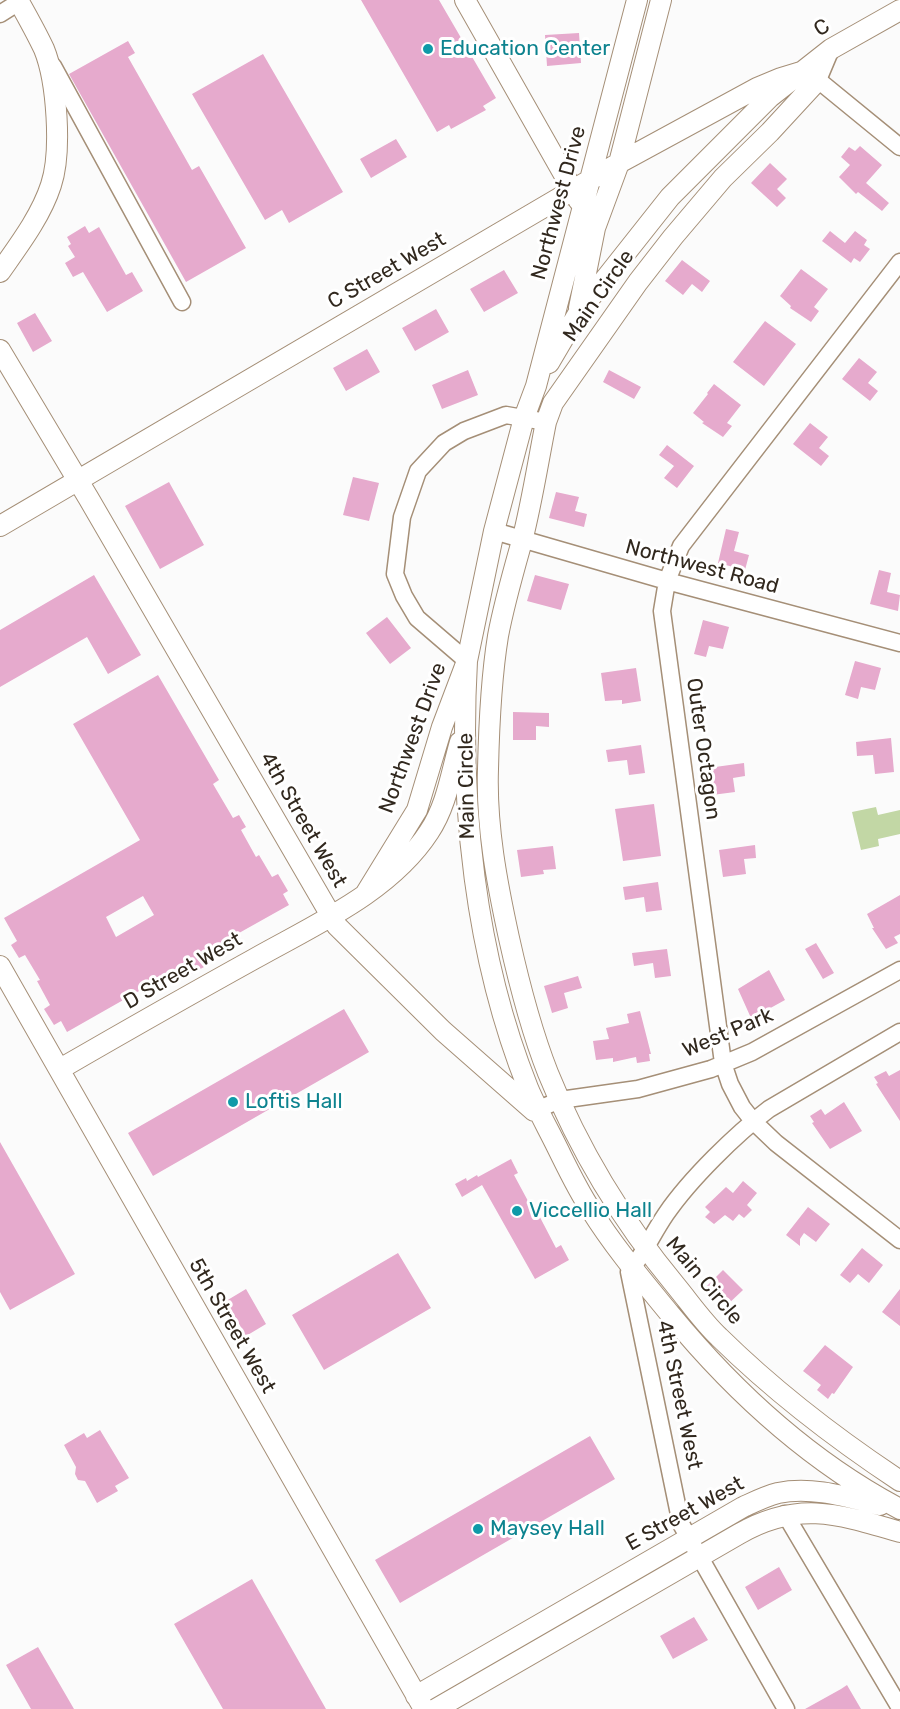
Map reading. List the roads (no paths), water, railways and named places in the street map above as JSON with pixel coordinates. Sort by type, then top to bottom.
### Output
[{"type":"street","points":[[465,0],[581,192]]},
{"type":"street","name":"Northwest Drive","points":[[366,892],[417,810],[442,727],[467,661],[494,531],[524,418],[536,386],[581,192],[637,0]]},
{"type":"street","name":"Northwest Drive","points":[[553,403],[579,312],[596,228],[620,163],[661,0]]},
{"type":"street","points":[[0,14],[19,1],[182,302]]},
{"type":"street","name":"C","points":[[811,75],[831,49],[900,10]]},
{"type":"street","points":[[0,272],[34,219],[51,184],[56,151],[57,121],[45,51]]},
{"type":"street","points":[[811,75],[900,147]]},
{"type":"street","name":"C Street West","points":[[0,526],[581,192],[620,163],[757,88],[781,78],[811,75]]},
{"type":"street","name":"Main Circle","points":[[536,386],[579,312],[670,197],[770,97],[811,75]]},
{"type":"street","name":"Main Circle","points":[[811,75],[770,132],[723,178],[673,237],[638,282],[553,403],[546,422],[522,540],[509,583],[498,638],[492,687],[487,773],[492,846],[498,890],[515,966],[533,1029],[547,1071],[560,1100],[607,1192],[644,1248],[716,1335],[777,1391],[842,1443],[900,1481]]},
{"type":"street","name":"Outer Octagon","points":[[900,262],[681,546],[666,581],[662,610],[723,1063],[730,1084],[742,1107],[776,1143],[900,1240]]},
{"type":"street","name":"4th Street West","points":[[0,350],[337,926],[443,1031],[536,1110]]},
{"type":"street","name":"Northwest Drive","points":[[467,661],[417,618],[404,596],[395,574],[402,517],[418,471],[444,443],[464,431],[506,415],[546,422]]},
{"type":"street","name":"Northwest Road","points":[[494,531],[666,581],[900,643]]},
{"type":"street","name":"Northwest Drive","points":[[331,915],[382,882],[402,865],[429,832],[442,809],[465,723],[498,638]]},
{"type":"street","name":"Main Circle","points":[[467,661],[465,723],[470,847],[484,937],[507,1024],[536,1110],[590,1209],[632,1268],[705,1357],[772,1423],[829,1467],[900,1509]]},
{"type":"street","name":"D Street West","points":[[60,1069],[331,915]]},
{"type":"street","name":"5th Street West","points":[[0,966],[420,1702]]},
{"type":"street","name":"West Park","points":[[560,1100],[638,1089],[711,1069],[752,1052],[900,970]]},
{"type":"street","points":[[632,1268],[667,1212],[712,1161],[753,1121],[769,1109],[900,1032]]},
{"type":"street","points":[[536,1110],[560,1100]]},
{"type":"street","name":"4th Street West","points":[[632,1268],[629,1272],[681,1524],[786,1709]]},
{"type":"street","name":"E Street West","points":[[420,1702],[743,1507],[778,1493],[820,1492],[900,1509]]},
{"type":"street","name":"E Street West","points":[[436,1709],[749,1528],[785,1514],[826,1513],[900,1532]]},
{"type":"street","points":[[785,1514],[900,1708]]},
{"type":"place","name":"Education Center","points":[[428,49]]},
{"type":"place","name":"Loftis Hall","points":[[233,1102]]},
{"type":"place","name":"Viccellio Hall","points":[[517,1211]]},
{"type":"place","name":"Maysey Hall","points":[[478,1529]]}]
